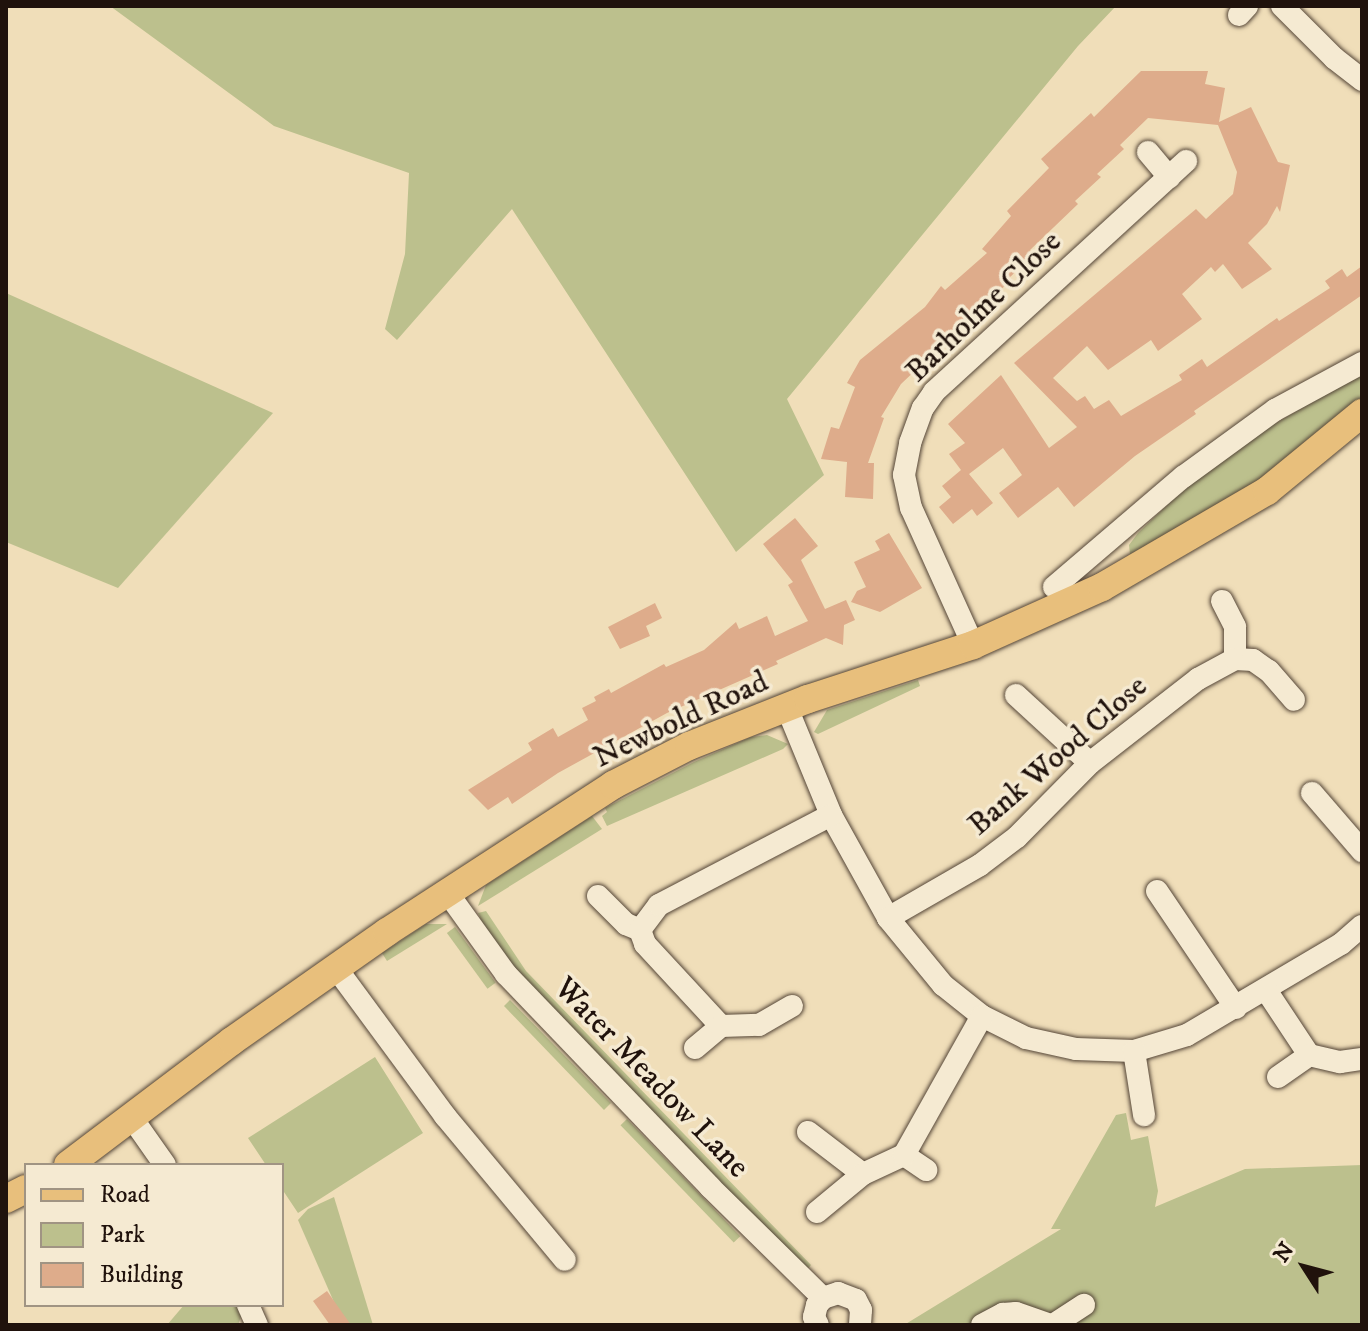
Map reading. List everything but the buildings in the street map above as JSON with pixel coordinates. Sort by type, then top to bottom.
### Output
[{"type":"main road","name":"Newbold Road","points":[[71,1163],[336,968],[613,785],[689,746],[787,708],[973,645],[1124,574],[1267,491],[1362,413]]},
{"type":"main road","points":[[6,1199],[24,1190]]},
{"type":"street","points":[[1282,6],[1334,58],[1362,80]]},
{"type":"street","points":[[1148,152],[1169,177]]},
{"type":"street","name":"Barholme Close","points":[[973,645],[911,508],[904,475],[910,443],[923,408],[934,392],[1186,161]]},
{"type":"street","points":[[1054,587],[1183,477],[1275,410],[1362,363]]},
{"type":"street","points":[[1105,546],[1124,574]]},
{"type":"street","points":[[1222,601],[1235,627],[1235,659],[1253,660],[1269,671],[1294,700]]},
{"type":"street","name":"Bank Wood Close","points":[[888,918],[980,865],[1017,837],[1090,763],[1198,679],[1235,659]]},
{"type":"street","points":[[1016,695],[1090,763]]},
{"type":"street","points":[[787,708],[831,815],[888,918],[943,985],[982,1016],[1026,1038],[1076,1049],[1134,1051],[1187,1035],[1341,944],[1362,926]]},
{"type":"street","points":[[1312,793],[1358,838]]},
{"type":"street","points":[[640,930],[659,905],[831,815]]},
{"type":"street","points":[[1157,891],[1236,1008]]},
{"type":"street","name":"Water Meadow Lane","points":[[447,892],[506,974],[710,1187],[823,1298]]},
{"type":"street","points":[[598,896],[626,924],[640,930],[645,944],[721,1026]]},
{"type":"street","points":[[336,968],[445,1116],[565,1260]]},
{"type":"street","points":[[1266,990],[1309,1055],[1340,1062],[1362,1059]]},
{"type":"street","points":[[695,1048],[721,1026],[759,1025],[792,1006]]},
{"type":"street","points":[[817,1212],[863,1174],[904,1155],[982,1016]]},
{"type":"street","points":[[1134,1051],[1144,1115]]},
{"type":"street","points":[[1278,1077],[1309,1055]]},
{"type":"street","points":[[132,1118],[164,1163]]},
{"type":"street","points":[[808,1132],[863,1174]]},
{"type":"street","points":[[904,1155],[926,1170]]},
{"type":"street","points":[[818,1325],[814,1317],[823,1298],[838,1293],[856,1300],[861,1310],[860,1325]]},
{"type":"street","points":[[982,1325],[1003,1314],[1016,1313],[1052,1325],[1084,1305]]},
{"type":"green space","points":[[110,6],[1116,6],[1078,46],[787,399],[824,475],[736,552],[512,209],[397,340],[385,329],[405,254],[409,173],[274,126]]},
{"type":"green space","points":[[6,293],[273,413],[118,588],[6,542]]},
{"type":"green space","points":[[1362,373],[1362,401],[1249,489],[1133,557],[1130,554],[1129,545],[1138,533],[1185,488],[1240,444]]},
{"type":"green space","points":[[918,680],[920,686],[818,734],[814,732],[827,710]]},
{"type":"green space","points":[[767,735],[788,744],[783,749],[607,826],[602,816],[607,812],[605,808],[694,762],[751,737]]},
{"type":"green space","points":[[592,816],[602,829],[478,906],[486,885]]},
{"type":"green space","points":[[486,911],[526,971],[811,1265],[805,1272],[528,986],[482,922],[478,913]]},
{"type":"green space","points":[[426,924],[447,924],[387,961],[382,953]]},
{"type":"green space","points":[[455,927],[496,983],[487,989],[447,933]]},
{"type":"green space","points":[[510,1000],[611,1103],[604,1110],[504,1006]]},
{"type":"green space","points":[[375,1057],[423,1133],[298,1213],[284,1192],[284,1163],[265,1163],[248,1138]]},
{"type":"green space","points":[[1126,1113],[1131,1140],[1148,1136],[1158,1191],[1155,1207],[1245,1169],[1362,1165],[1362,1325],[904,1325],[1061,1229],[1051,1229],[1116,1115]]},
{"type":"green space","points":[[627,1119],[740,1236],[734,1243],[621,1125]]},
{"type":"green space","points":[[334,1197],[373,1325],[344,1325],[298,1220],[308,1209]]},
{"type":"green space","points":[[182,1307],[244,1307],[238,1325],[167,1325]]}]
